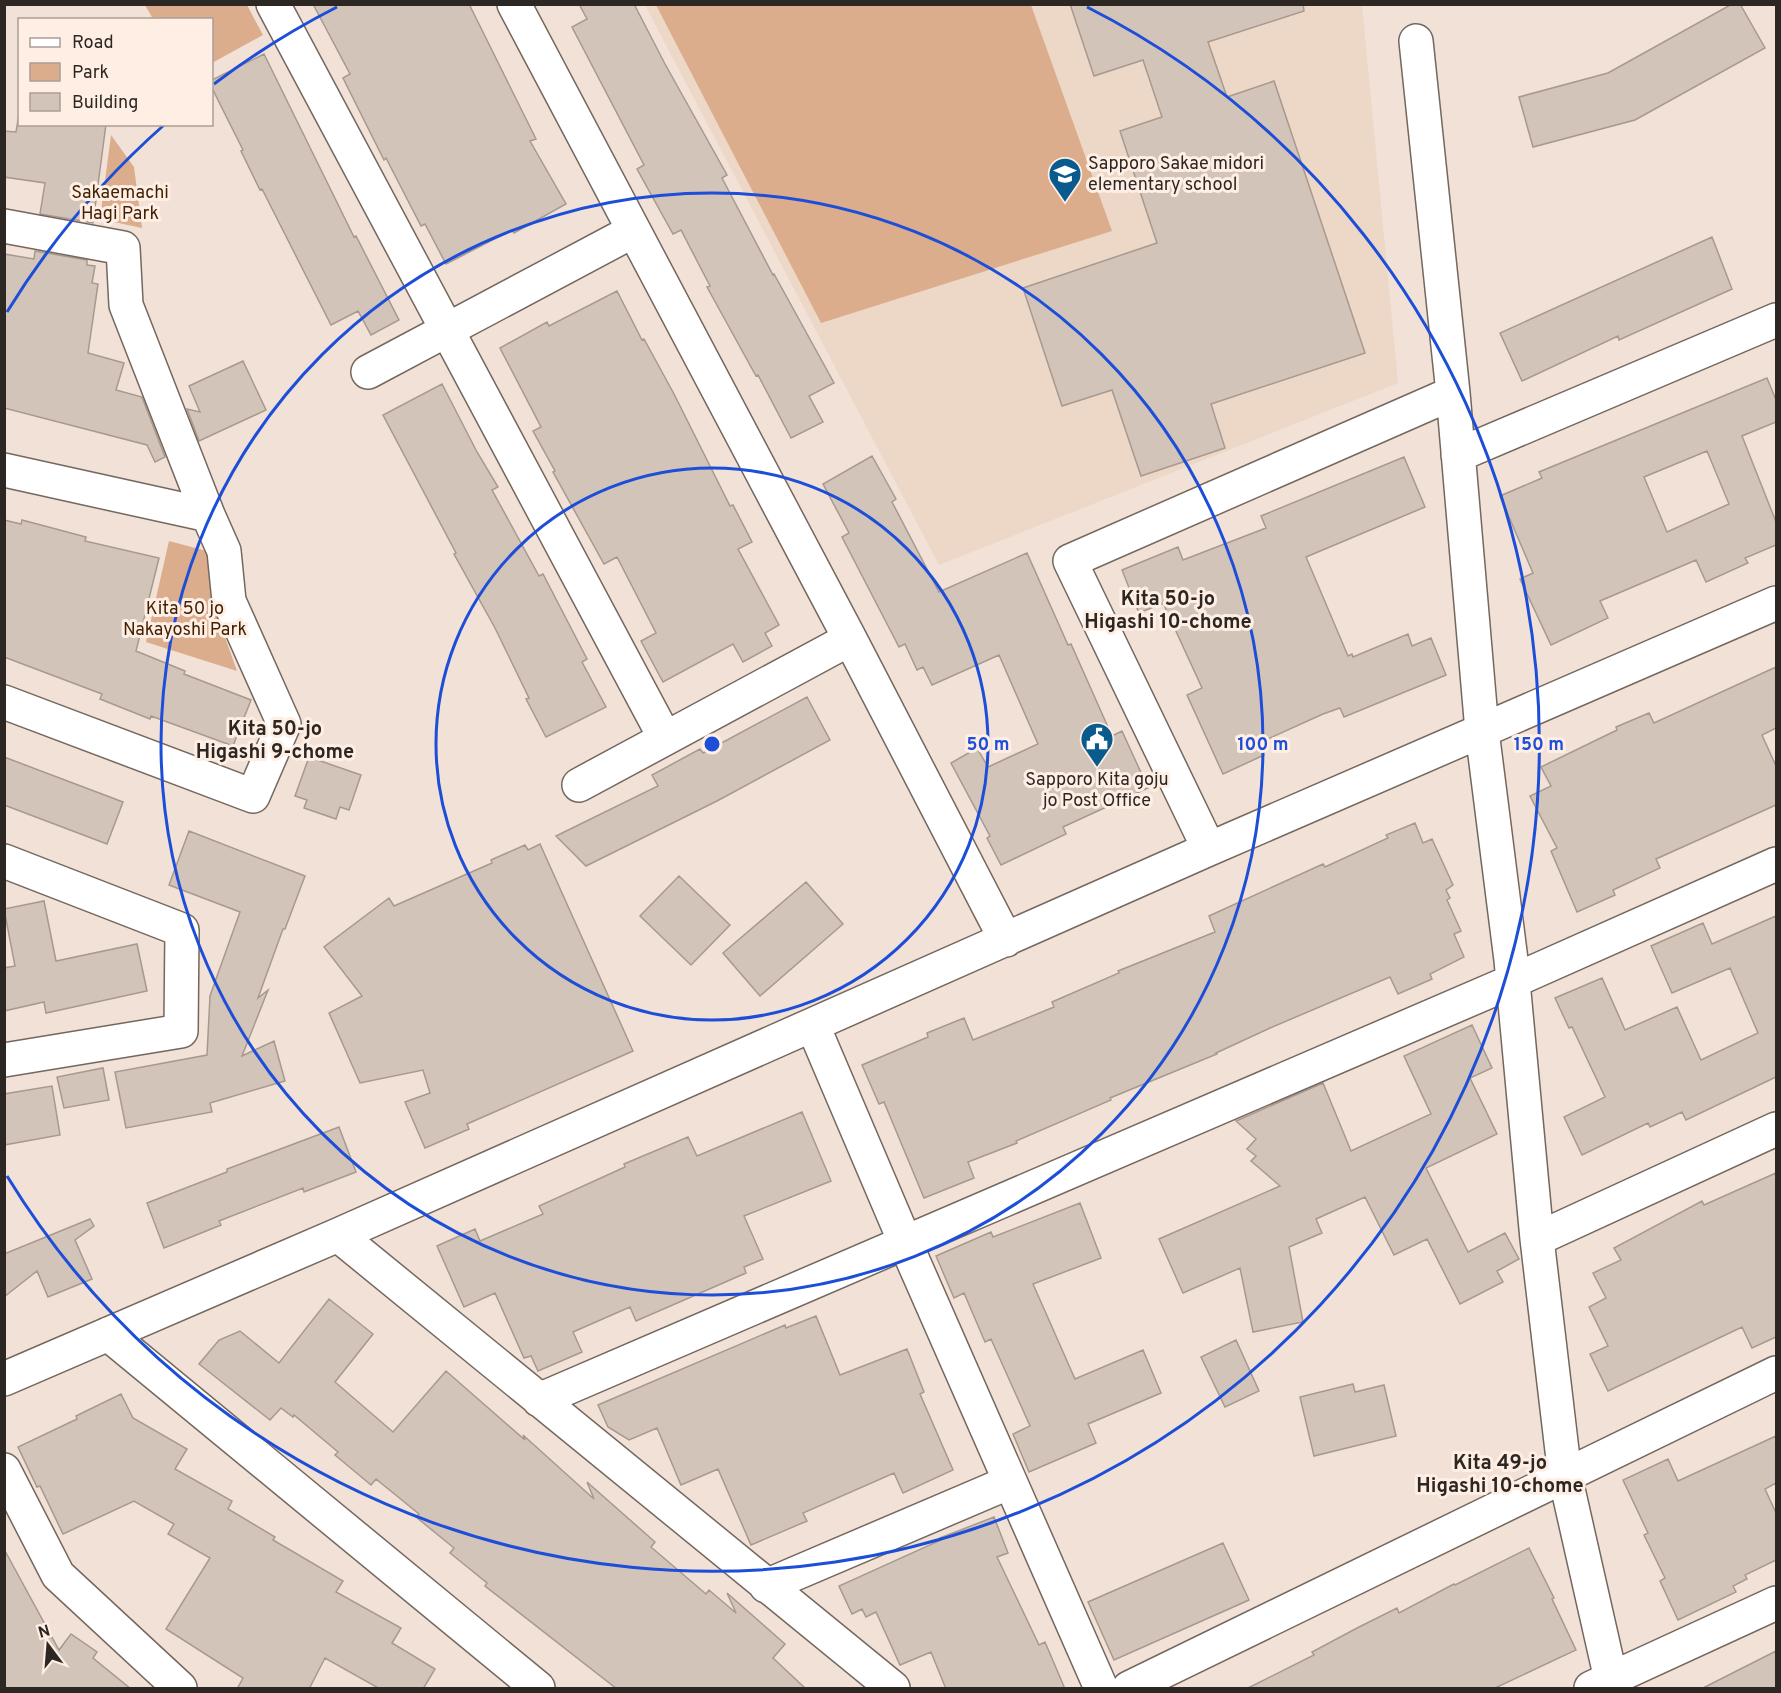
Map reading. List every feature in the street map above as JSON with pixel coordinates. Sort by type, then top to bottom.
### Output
[{"type":"street","points":[[273,4],[665,738]]},
{"type":"street","points":[[514,4],[850,639],[1006,940]]},
{"type":"street","points":[[1416,41],[1453,393],[1482,732],[1513,981],[1537,1239],[1565,1476],[1605,1686],[1776,1603]]},
{"type":"street","points":[[4,225],[123,248],[126,305],[224,551],[229,602],[284,724],[253,796],[4,702]]},
{"type":"street","points":[[368,372],[633,231]]},
{"type":"street","points":[[1458,455],[1776,320]]},
{"type":"street","points":[[1209,849],[1070,561],[1453,393]]},
{"type":"street","points":[[4,470],[208,515]]},
{"type":"street","points":[[4,1379],[338,1235],[1209,849],[1776,603]]},
{"type":"street","points":[[579,785],[850,639]]},
{"type":"street","points":[[4,861],[182,930],[181,1031],[4,1060]]},
{"type":"street","points":[[540,1400],[1513,981],[1776,864]]},
{"type":"street","points":[[813,1026],[905,1243],[1101,1689]]},
{"type":"street","points":[[1537,1239],[1776,1129]]},
{"type":"street","points":[[338,1235],[892,1689]]},
{"type":"street","points":[[108,1334],[538,1689]]},
{"type":"street","points":[[1129,1689],[1776,1373]]},
{"type":"street","points":[[4,1470],[58,1575],[180,1689]]},
{"type":"street","points":[[766,1586],[1010,1482]]},
{"type":"shaded area","name":"Sapporo Sakae midori elementary school","points":[[645,5],[1362,5],[1398,383],[939,565]]},
{"type":"green space","points":[[145,5],[247,5],[263,35],[213,62],[213,18],[152,18]]},
{"type":"green space","points":[[656,5],[1031,5],[1112,231],[821,323]]},
{"type":"green space","name":"Sakaemachi Hagi Park","points":[[111,135],[134,167],[142,228],[100,219]]},
{"type":"green space","name":"Kita 50 jo Nakayoshi Park","points":[[169,541],[214,553],[216,612],[237,671],[146,642]]},
{"type":"building","points":[[313,4],[469,4],[536,139],[530,141],[566,204],[514,233],[512,230],[446,264],[425,224],[421,226],[386,158],[384,160],[343,78],[350,74]]},
{"type":"building","points":[[579,4],[634,4],[727,175],[722,178],[773,275],[834,383],[809,396],[823,422],[791,438],[707,287],[710,286],[681,230],[673,234],[637,169],[644,165],[572,27],[587,19]]},
{"type":"building","points":[[1070,4],[1303,4],[1304,11],[1208,42],[1227,97],[1274,81],[1365,353],[1211,404],[1225,448],[1141,476],[1112,390],[1062,406],[1023,288],[1157,243],[1120,131],[1162,117],[1143,60],[1094,76]]},
{"type":"building","points":[[1732,4],[1740,4],[1765,48],[1635,120],[1533,147],[1519,97],[1608,73]]},
{"type":"building","points":[[264,54],[354,237],[356,236],[399,320],[371,335],[358,311],[331,325],[241,151],[243,150],[213,90],[213,80]]},
{"type":"building","points":[[18,120],[18,126],[106,126],[93,223],[40,214],[45,183],[4,177],[4,131],[16,132]]},
{"type":"building","points":[[1712,237],[1732,289],[1619,340],[1618,336],[1522,381],[1500,333]]},
{"type":"building","points":[[35,251],[87,260],[87,265],[95,266],[92,283],[98,284],[88,353],[124,363],[116,390],[142,397],[165,457],[155,462],[147,445],[4,408],[4,254],[34,259]]},
{"type":"building","points":[[617,291],[642,340],[644,339],[674,394],[730,506],[733,505],[752,542],[738,549],[779,625],[765,633],[772,646],[743,662],[733,644],[663,682],[641,641],[656,633],[617,557],[604,564],[553,472],[555,471],[533,431],[541,427],[500,348],[547,322],[549,326]]},
{"type":"building","points":[[243,361],[266,410],[199,441],[187,409],[200,412],[189,386]]},
{"type":"building","points":[[1767,378],[1776,400],[1776,422],[1742,436],[1776,522],[1776,545],[1745,558],[1748,563],[1706,582],[1696,560],[1600,601],[1608,618],[1551,645],[1520,579],[1533,573],[1500,496],[1542,478],[1539,472]],"holes":[[[1707,451],[1729,504],[1667,532],[1644,477]]]},
{"type":"building","points":[[442,384],[498,487],[492,490],[539,576],[543,574],[587,659],[582,662],[606,707],[546,737],[526,699],[529,698],[495,628],[454,554],[456,553],[383,415]]},
{"type":"building","points":[[872,456],[896,499],[892,502],[939,592],[1027,553],[1112,736],[1122,731],[1148,788],[1063,827],[1066,834],[1001,865],[987,838],[990,836],[951,763],[977,748],[988,767],[1038,744],[999,655],[932,685],[923,667],[917,670],[905,644],[899,647],[842,537],[849,533],[823,484]]},
{"type":"building","points":[[1404,457],[1425,507],[1306,557],[1348,656],[1352,654],[1353,657],[1408,634],[1412,646],[1431,638],[1446,675],[1344,717],[1340,708],[1323,714],[1259,743],[1264,755],[1223,774],[1187,695],[1202,688],[1163,603],[1139,613],[1122,570],[1178,547],[1183,560],[1266,528],[1261,516]]},
{"type":"building","points":[[4,520],[21,524],[22,520],[86,537],[85,541],[159,558],[136,651],[185,671],[184,674],[251,700],[233,746],[151,716],[150,719],[100,699],[102,694],[4,657]]},
{"type":"building","points":[[1776,667],[1776,728],[1762,735],[1776,766],[1776,805],[1656,859],[1660,868],[1613,890],[1615,895],[1577,912],[1551,851],[1557,848],[1530,796],[1551,786],[1541,767],[1617,730],[1616,727],[1649,713],[1654,723]]},
{"type":"building","points":[[807,697],[830,740],[717,801],[586,866],[556,836],[658,786],[652,775],[700,749],[703,753]]},
{"type":"building","points":[[4,757],[123,802],[107,844],[4,805]]},
{"type":"building","points":[[309,757],[361,775],[349,810],[340,807],[336,819],[304,808],[307,800],[295,796]]},
{"type":"building","points":[[1415,823],[1423,843],[1432,839],[1453,885],[1446,890],[1450,898],[1447,900],[1461,931],[1454,934],[1464,957],[1430,974],[1432,979],[1398,994],[1390,977],[1270,1028],[1217,1054],[1110,1098],[1111,1100],[1016,1141],[1017,1143],[968,1162],[974,1178],[924,1198],[884,1102],[879,1104],[862,1065],[928,1037],[927,1033],[964,1018],[973,1040],[1054,1007],[1052,1002],[1119,973],[1118,971],[1215,932],[1209,916],[1323,864],[1325,867],[1388,838],[1386,835]]},
{"type":"building","points":[[189,831],[305,876],[258,998],[268,990],[242,1056],[274,1041],[285,1081],[210,1103],[212,1112],[126,1128],[115,1072],[207,1055],[210,996],[240,912],[169,885]]},
{"type":"building","points":[[540,844],[633,1051],[467,1124],[469,1129],[425,1148],[405,1102],[430,1093],[423,1070],[360,1083],[329,1013],[362,996],[324,947],[389,898],[394,906],[492,863],[491,860],[525,845],[528,850]]},
{"type":"building","points":[[679,876],[730,925],[691,965],[640,916]]},
{"type":"building","points":[[806,882],[843,924],[760,996],[723,953]]},
{"type":"building","points":[[44,901],[56,961],[137,944],[147,991],[46,1013],[44,1002],[4,1011],[4,968],[15,966],[4,909]]},
{"type":"building","points":[[1776,916],[1776,1077],[1686,1120],[1682,1112],[1650,1127],[1648,1123],[1582,1155],[1564,1117],[1605,1097],[1572,1027],[1569,1028],[1555,998],[1602,978],[1625,1030],[1677,1007],[1701,1060],[1758,1033],[1730,968],[1672,993],[1651,946],[1703,923],[1712,944]]},
{"type":"building","points":[[1472,1025],[1492,1068],[1470,1078],[1497,1134],[1426,1168],[1468,1252],[1505,1233],[1519,1259],[1497,1271],[1503,1282],[1460,1304],[1427,1239],[1394,1255],[1365,1197],[1316,1219],[1322,1233],[1289,1247],[1303,1322],[1253,1332],[1240,1268],[1183,1293],[1159,1239],[1280,1186],[1251,1161],[1256,1156],[1247,1149],[1256,1139],[1236,1121],[1323,1083],[1351,1151],[1431,1114],[1404,1056]]},
{"type":"building","points":[[103,1068],[109,1100],[64,1108],[57,1077]]},
{"type":"building","points":[[52,1086],[60,1135],[4,1145],[4,1094]]},
{"type":"building","points":[[802,1112],[831,1181],[744,1216],[763,1259],[744,1267],[746,1273],[636,1321],[630,1307],[573,1332],[582,1352],[538,1371],[531,1356],[524,1358],[495,1293],[464,1307],[437,1246],[475,1229],[480,1241],[543,1214],[539,1206],[625,1167],[624,1164],[688,1137],[697,1156]]},
{"type":"building","points":[[339,1127],[356,1172],[304,1192],[303,1188],[219,1221],[221,1225],[164,1248],[147,1203],[227,1172],[227,1169]]},
{"type":"building","points":[[1776,1173],[1776,1337],[1752,1348],[1742,1327],[1608,1391],[1590,1354],[1608,1346],[1589,1307],[1606,1298],[1593,1273],[1621,1260],[1614,1248],[1702,1201],[1704,1205]]},
{"type":"building","points":[[1080,1203],[1101,1258],[1033,1284],[1075,1379],[1143,1350],[1161,1393],[1088,1424],[1096,1443],[1029,1472],[1013,1434],[1030,1426],[991,1339],[985,1342],[964,1293],[954,1298],[936,1256],[991,1232],[993,1237]]},
{"type":"building","points":[[90,1219],[94,1226],[75,1240],[92,1279],[48,1297],[37,1271],[4,1297],[4,1254]]},
{"type":"building","points":[[329,1299],[373,1334],[335,1382],[393,1432],[446,1371],[525,1440],[523,1435],[594,1499],[587,1482],[655,1542],[651,1547],[706,1594],[709,1590],[736,1613],[727,1593],[785,1644],[773,1658],[806,1689],[617,1689],[485,1586],[487,1583],[450,1553],[454,1548],[416,1517],[419,1514],[376,1479],[371,1485],[335,1455],[338,1452],[294,1415],[293,1417],[281,1408],[270,1420],[199,1364],[219,1340],[240,1331],[279,1363]]},
{"type":"building","points":[[816,1316],[840,1375],[907,1349],[924,1392],[920,1394],[953,1470],[903,1493],[894,1473],[803,1513],[807,1521],[751,1545],[718,1469],[681,1485],[657,1428],[629,1440],[608,1427],[598,1405],[785,1325],[786,1328]]},
{"type":"building","points":[[1236,1340],[1259,1391],[1225,1407],[1201,1357]]},
{"type":"building","points":[[1353,1384],[1355,1392],[1384,1385],[1396,1436],[1314,1456],[1300,1397]]},
{"type":"building","points":[[121,1394],[133,1418],[187,1449],[175,1469],[232,1501],[228,1509],[275,1537],[273,1540],[343,1581],[336,1592],[401,1628],[392,1643],[435,1669],[423,1689],[380,1689],[325,1658],[309,1689],[237,1689],[243,1678],[166,1629],[210,1558],[168,1534],[174,1524],[134,1501],[63,1534],[18,1447],[77,1419],[76,1416]]},
{"type":"building","points":[[1776,1436],[1776,1483],[1765,1489],[1776,1513],[1776,1560],[1745,1575],[1747,1579],[1733,1586],[1736,1592],[1678,1620],[1660,1581],[1665,1578],[1644,1535],[1648,1533],[1623,1480],[1668,1459],[1678,1481]]},
{"type":"building","points":[[994,1517],[1008,1553],[997,1557],[1039,1645],[1045,1642],[1065,1689],[946,1689],[931,1652],[900,1665],[876,1612],[866,1617],[862,1609],[852,1614],[839,1586],[941,1540],[940,1538]]},
{"type":"building","points":[[1223,1543],[1249,1600],[1114,1660],[1088,1602]]},
{"type":"building","points":[[1529,1548],[1576,1650],[1493,1689],[1246,1689],[1314,1655],[1312,1652],[1397,1608],[1399,1613]]},
{"type":"building","points":[[4,1549],[59,1650],[71,1634],[97,1652],[93,1658],[131,1689],[4,1689]]},
{"type":"building","points":[[1776,1651],[1776,1689],[1701,1689]]},
{"type":"place","name":"Sapporo Sakae midori elementary school","points":[[1065,203]]},
{"type":"place","name":"Sapporo Kita goju jo Post Office","points":[[1097,768]]},
{"type":"district","name":"Kita 50-jo Higashi 10-chome","points":[[1168,612]]},
{"type":"district","name":"Kita 50-jo Higashi 9-chome","points":[[275,742]]},
{"type":"district","name":"Kita 49-jo Higashi 10-chome","points":[[1500,1476]]}]
